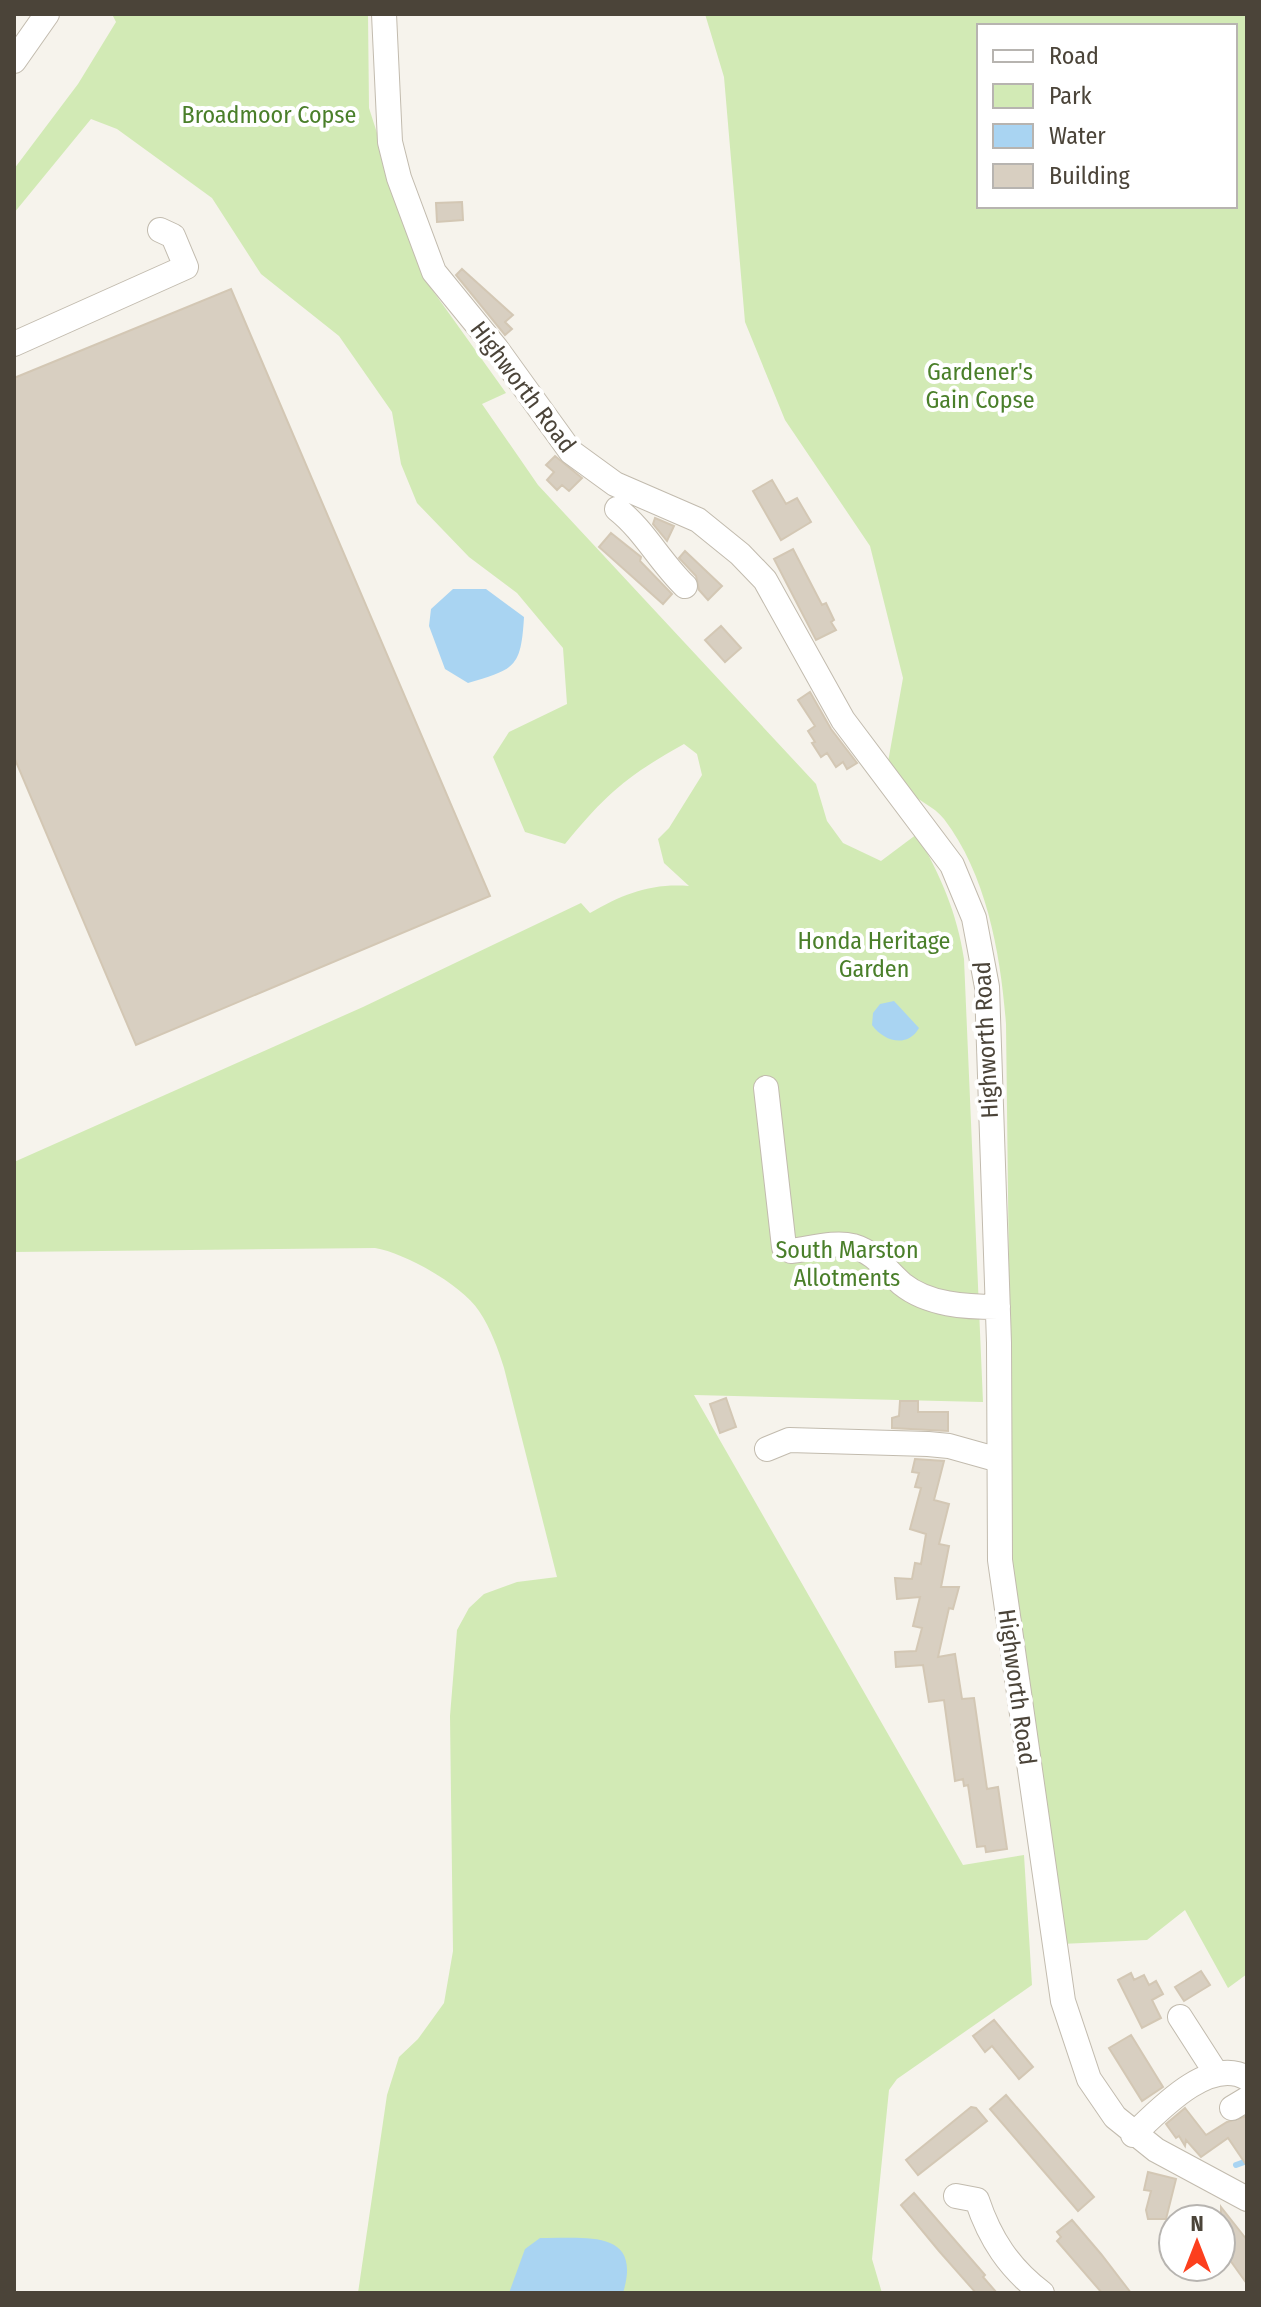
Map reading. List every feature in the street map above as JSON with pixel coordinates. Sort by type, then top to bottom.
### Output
[{"type":"street","points":[[14,61],[47,14]]},
{"type":"street","name":"Highworth Road","points":[[384,14],[390,142],[399,178],[434,272],[512,368],[571,452],[615,484],[698,520],[740,554],[765,580],[843,720],[934,837],[962,885],[979,938],[987,987],[998,1307],[1003,1590],[1059,1982],[1075,2047],[1104,2104],[1133,2135],[1247,2199]]},
{"type":"street","points":[[14,344],[186,267],[173,236],[160,230]]},
{"type":"street","points":[[637,525],[653,499]]},
{"type":"street","points":[[617,509],[637,525],[656,556],[685,586]]},
{"type":"street","points":[[766,1088],[784,1247],[791,1251],[855,1247],[881,1261],[900,1282],[921,1295],[958,1305],[998,1307]]},
{"type":"street","points":[[767,1449],[789,1440],[941,1445],[999,1460]]},
{"type":"street","points":[[1180,2017],[1216,2073]]},
{"type":"street","points":[[1133,2135],[1189,2089],[1216,2073],[1235,2072],[1247,2078]]},
{"type":"street","points":[[974,2194],[996,2245],[1018,2272],[1042,2293]]},
{"type":"green space","points":[[112,14],[368,14],[369,108],[423,277],[506,393],[482,404],[538,485],[816,784],[827,821],[843,843],[881,861],[917,834],[952,910],[964,959],[983,1402],[694,1395],[963,1865],[1024,1855],[1032,1985],[897,2079],[889,2090],[872,2259],[882,2293],[358,2293],[387,2095],[399,2057],[418,2039],[444,2003],[453,1951],[450,1716],[457,1630],[469,1608],[484,1594],[517,1582],[557,1577],[504,1368],[487,1325],[471,1301],[432,1272],[402,1256],[375,1248],[14,1252],[14,1162],[363,1007],[581,903],[590,913],[638,891],[662,886],[689,886],[664,863],[658,839],[669,828],[702,775],[697,754],[684,744],[618,787],[565,844],[525,832],[493,757],[509,732],[567,704],[563,648],[517,593],[469,557],[417,503],[401,464],[392,412],[339,336],[261,274],[212,198],[117,129],[91,119],[14,213],[14,169],[78,84],[116,22]]},
{"type":"green space","name":"Gardener's Gain Copse","points":[[705,14],[1247,14],[1247,1974],[1228,1988],[1185,1910],[1147,1940],[1061,1944],[1013,1615],[1006,1024],[996,944],[981,891],[959,841],[940,814],[902,785],[888,762],[903,678],[870,546],[785,420],[745,322],[724,77]]},
{"type":"water","points":[[453,589],[486,589],[524,617],[521,647],[506,669],[468,683],[445,669],[429,626],[431,609]]},
{"type":"water","points":[[894,1001],[919,1028],[909,1038],[889,1039],[872,1025],[873,1013],[880,1004]]},
{"type":"water","points":[[540,2238],[591,2239],[617,2247],[625,2257],[627,2272],[623,2293],[509,2293],[525,2249]]},
{"type":"building","points":[[462,202],[463,220],[437,222],[436,203]]},
{"type":"building","points":[[462,269],[513,315],[505,322],[512,329],[505,335],[456,275]]},
{"type":"building","points":[[231,289],[490,896],[136,1045],[14,757],[14,378]]},
{"type":"building","points":[[555,456],[582,478],[569,491],[562,485],[557,490],[547,480],[554,472],[546,465]]},
{"type":"building","points":[[772,480],[786,504],[797,498],[811,522],[781,540],[753,491]]},
{"type":"building","points":[[655,518],[674,526],[667,541],[653,524]]},
{"type":"building","points":[[611,533],[641,557],[640,561],[672,594],[663,604],[599,547]]},
{"type":"building","points":[[793,549],[822,605],[826,603],[834,620],[831,622],[836,630],[816,640],[774,559]]},
{"type":"building","points":[[685,551],[722,586],[708,600],[699,590],[696,576],[679,558]]},
{"type":"building","points":[[721,626],[741,648],[725,662],[705,640]]},
{"type":"building","points":[[810,692],[831,729],[857,763],[847,769],[843,762],[836,767],[827,753],[821,757],[812,743],[815,742],[808,731],[815,726],[798,700]]},
{"type":"building","points":[[726,1398],[736,1427],[720,1433],[710,1404]]},
{"type":"building","points":[[900,1401],[918,1401],[918,1412],[948,1412],[948,1431],[892,1428],[892,1418],[899,1416]]},
{"type":"building","points":[[915,1459],[944,1461],[934,1500],[949,1504],[939,1544],[949,1546],[941,1587],[959,1587],[953,1609],[949,1608],[938,1657],[955,1654],[962,1699],[974,1698],[987,1789],[998,1787],[1007,1849],[986,1852],[985,1846],[977,1847],[968,1785],[964,1786],[963,1779],[955,1781],[944,1700],[929,1702],[923,1665],[896,1667],[895,1652],[916,1651],[922,1628],[913,1626],[920,1597],[897,1599],[895,1578],[912,1579],[915,1563],[921,1564],[926,1534],[910,1529],[921,1488],[915,1487],[919,1473],[912,1472]]},
{"type":"building","points":[[1201,1971],[1210,1985],[1184,2001],[1175,1987]]},
{"type":"building","points":[[1131,1973],[1134,1980],[1144,1975],[1149,1985],[1156,1981],[1163,1994],[1152,2000],[1161,2018],[1142,2028],[1118,1980]]},
{"type":"building","points":[[994,2020],[1033,2067],[1019,2079],[992,2046],[985,2052],[973,2036]]},
{"type":"building","points":[[1131,2035],[1163,2087],[1142,2101],[1109,2048]]},
{"type":"building","points":[[1006,2095],[1094,2197],[1078,2211],[990,2109]]},
{"type":"building","points":[[971,2107],[976,2108],[987,2121],[918,2175],[906,2160]]},
{"type":"building","points":[[1185,2108],[1206,2135],[1227,2122],[1247,2116],[1247,2166],[1228,2138],[1201,2157],[1186,2140],[1185,2146],[1179,2136],[1176,2138],[1166,2124]]},
{"type":"building","points":[[1148,2172],[1176,2179],[1170,2203],[1157,2203],[1157,2219],[1148,2219],[1146,2210],[1151,2191],[1144,2190]]},
{"type":"building","points":[[914,2193],[997,2293],[976,2293],[939,2251],[901,2205]]},
{"type":"building","points":[[1072,2220],[1131,2293],[1102,2293],[1057,2241],[1061,2237],[1057,2232]]},
{"type":"building","points":[[1237,2227],[1247,2240],[1247,2284],[1237,2270]]},
{"type":"waterway","points":[[1236,2165],[1247,2161]]},
{"type":"park label","name":"Broadmoor Copse","points":[[269,115]]},
{"type":"park label","name":"Honda Heritage Garden","points":[[874,955]]},
{"type":"park label","name":"South Marston Allotments","points":[[847,1264]]}]
